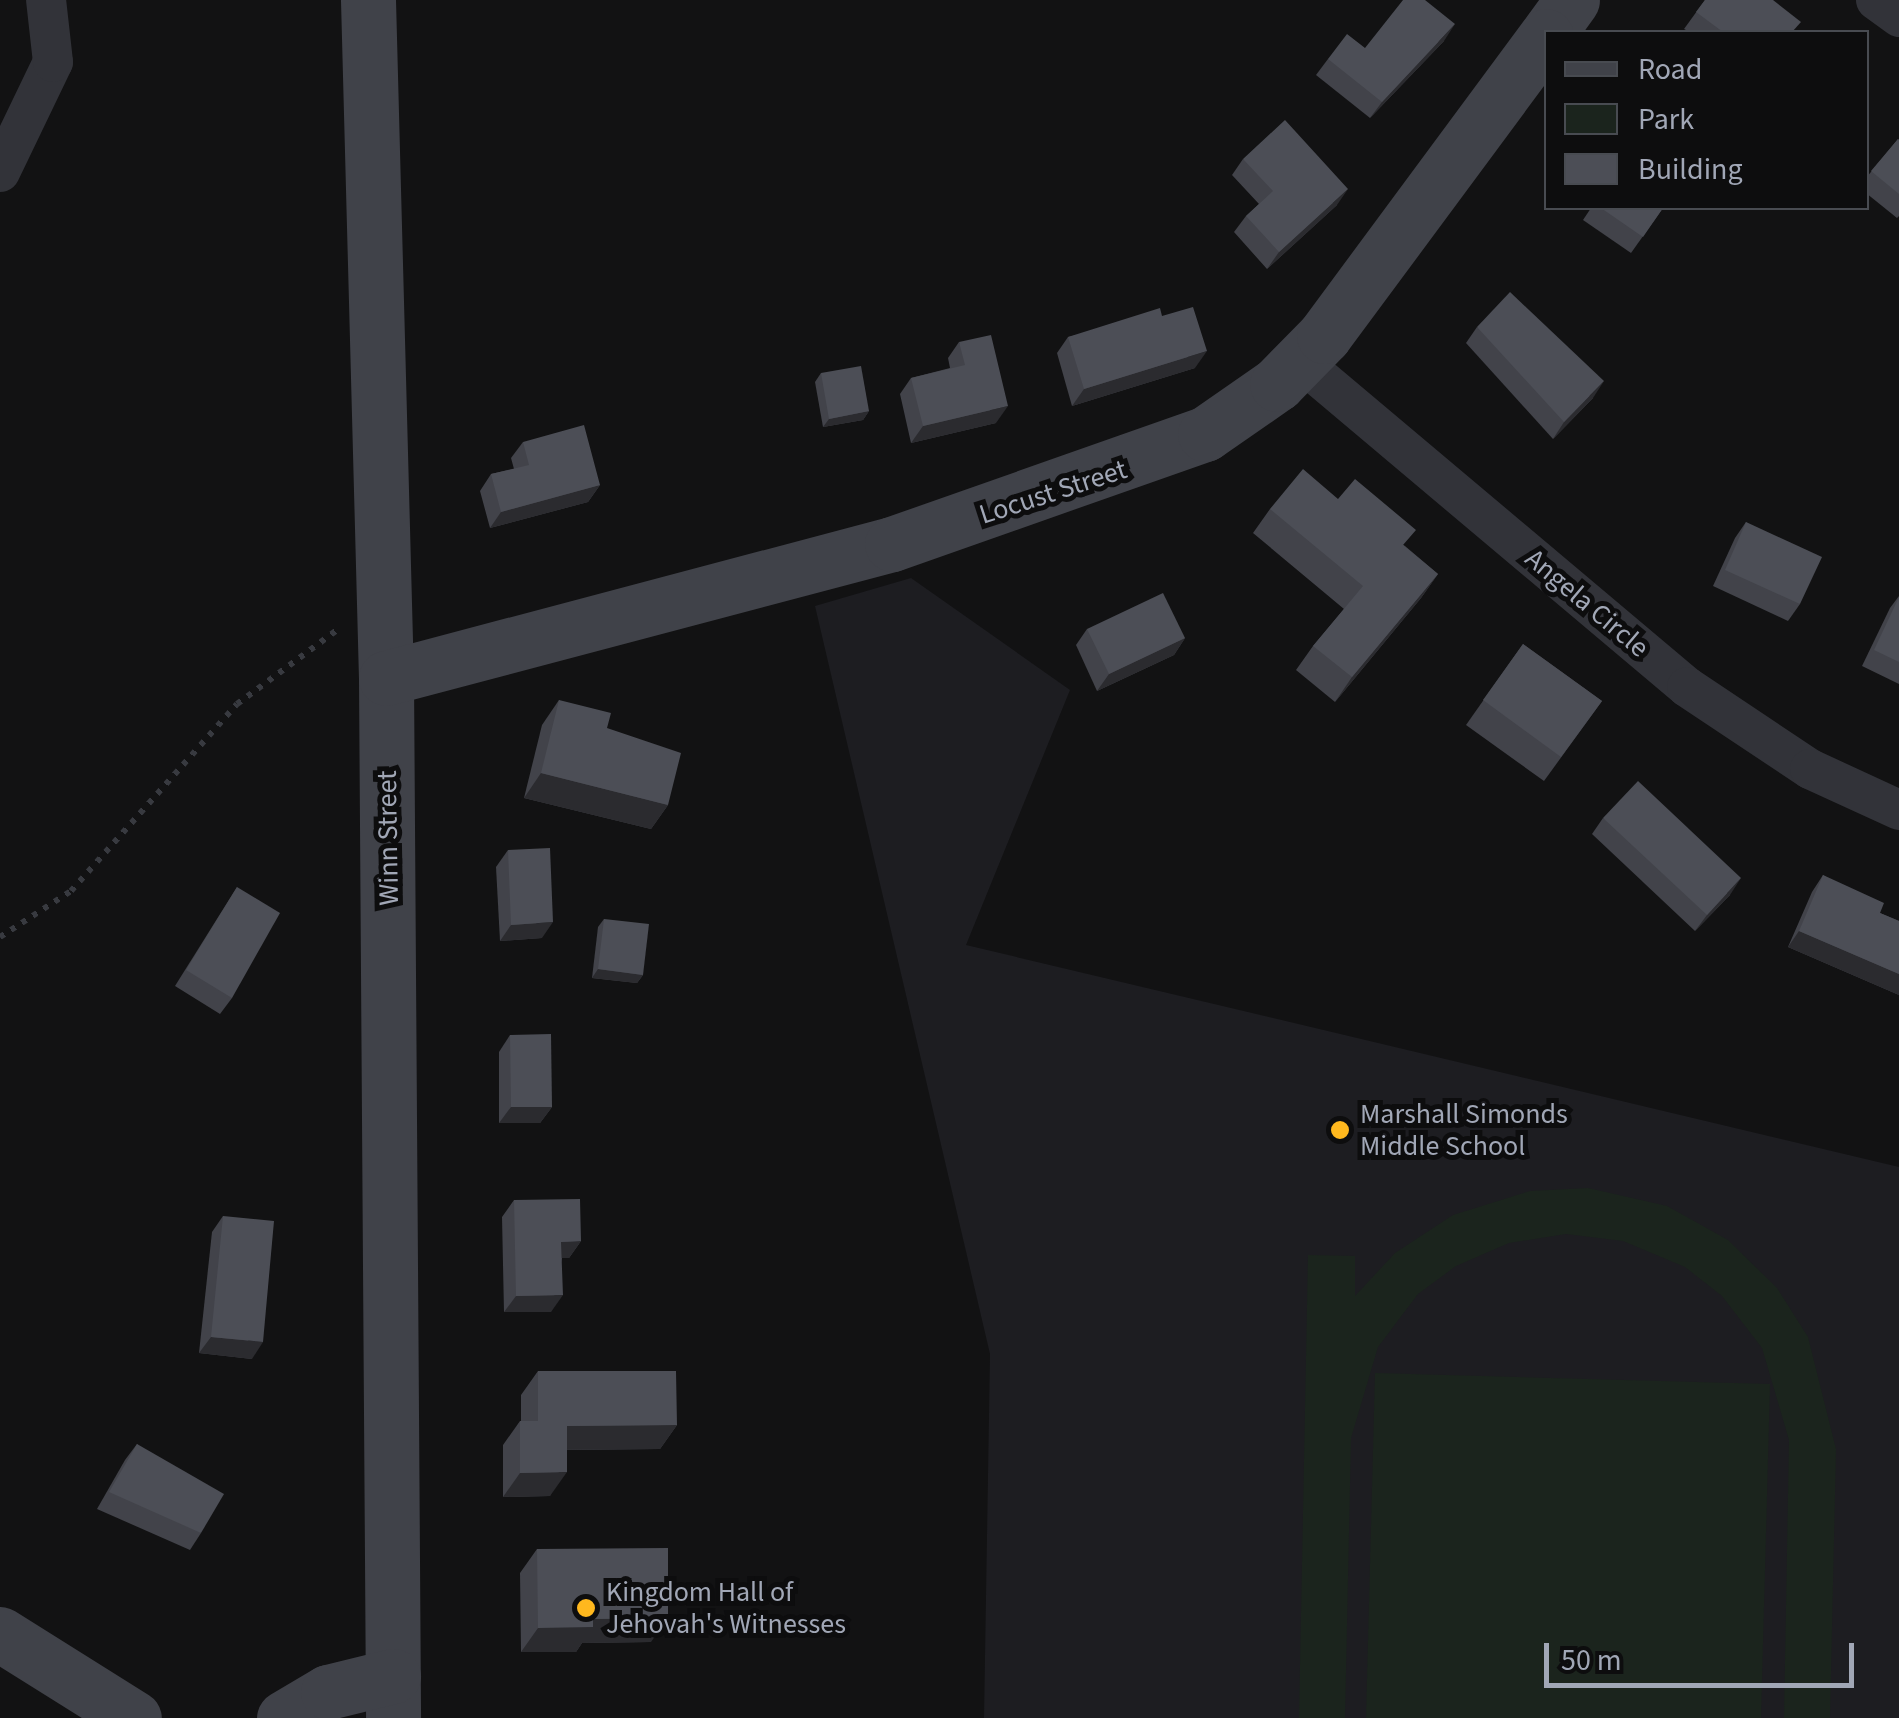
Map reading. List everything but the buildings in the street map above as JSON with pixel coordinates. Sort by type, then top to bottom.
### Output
[{"type":"main road","name":"Winn Street","points":[[284,1718],[328,1692],[393,1697],[386,678],[368,0]]},
{"type":"main road","name":"Locust Street","points":[[1551,30],[1572,0]]},
{"type":"main road","name":"Locust Street","points":[[386,678],[831,561],[1129,468],[1226,422],[1300,361],[1384,262],[1544,40]]},
{"type":"main road","points":[[0,1634],[130,1717]]},
{"type":"street","points":[[0,172],[53,62],[46,0]]},
{"type":"street","points":[[1876,0],[1899,17]]},
{"type":"street","name":"Angela Circle","points":[[1300,361],[1698,696],[1810,769],[1899,810]]},
{"type":"path","points":[[0,937],[71,891],[248,694],[384,598]]},
{"type":"shaded area","name":"Marshall Simonds Middle School","points":[[911,578],[1070,690],[966,945],[1899,1167],[1899,1718],[984,1718],[990,1354],[815,606]]},
{"type":"green space","points":[[1588,1188],[1667,1206],[1728,1240],[1777,1288],[1808,1337],[1836,1449],[1830,1718],[1784,1718],[1789,1440],[1762,1348],[1722,1296],[1685,1267],[1623,1241],[1566,1234],[1509,1243],[1456,1266],[1418,1294],[1378,1347],[1351,1438],[1345,1718],[1299,1718],[1308,1255],[1355,1256],[1355,1296],[1395,1253],[1453,1215],[1530,1191]]},
{"type":"green space","points":[[1375,1373],[1770,1384],[1761,1718],[1366,1718]]},
{"type":"place","name":"Marshall Simonds Middle School","points":[[1340,1130]]},
{"type":"place","name":"Kingdom Hall of Jehovah's Witnesses","points":[[586,1608]]}]
